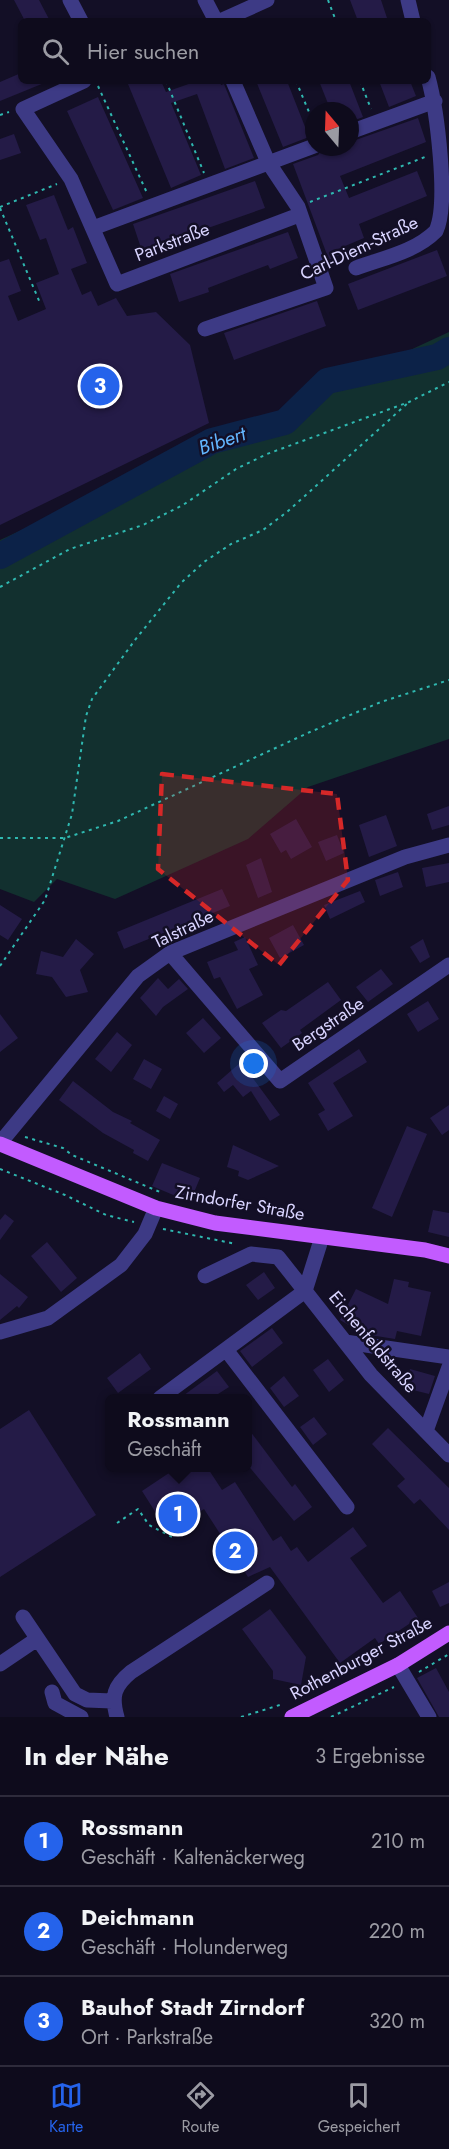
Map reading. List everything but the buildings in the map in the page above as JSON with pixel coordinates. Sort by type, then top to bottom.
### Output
[{"type":"main road","name":"Zirndorfer Straße","points":[[3,1140],[156,1208],[215,1222],[425,1250],[449,1256]]},
{"type":"main road","name":"Rothenburger Straße","points":[[292,1717],[398,1665],[449,1633]]},
{"type":"street","points":[[70,0],[79,18]]},
{"type":"street","points":[[205,0],[214,18]]},
{"type":"street","points":[[226,18],[264,0]]},
{"type":"street","points":[[408,0],[412,18]]},
{"type":"street","name":"Parkstraße","points":[[77,84],[23,109],[71,179],[117,285],[298,211]]},
{"type":"street","points":[[234,84],[268,162],[298,211]]},
{"type":"street","name":"Carl-Diem-Straße","points":[[356,268],[423,242],[438,229],[447,204],[444,115],[435,101],[430,84]]},
{"type":"street","points":[[359,129],[435,101]]},
{"type":"street","points":[[93,228],[305,149]]},
{"type":"street","name":"Carl-Diem-Straße","points":[[205,329],[326,288],[298,211]]},
{"type":"street","name":"Talstraße","points":[[3,1140],[138,976],[170,953],[405,857],[449,845]]},
{"type":"street","name":"Bergstraße","points":[[170,953],[280,1081],[449,965]]},
{"type":"street","points":[[0,1332],[48,1318],[121,1264],[145,1234],[156,1208]]},
{"type":"street","name":"Eichenfeldstraße","points":[[322,1237],[305,1291],[371,1375],[449,1455]]},
{"type":"street","points":[[166,1394],[227,1351],[305,1291],[278,1257],[251,1254],[205,1276]]},
{"type":"street","points":[[345,1342],[449,1357]]},
{"type":"street","points":[[227,1351],[347,1507]]},
{"type":"street","name":"Eichenfeldstraße","points":[[426,1431],[449,1367]]},
{"type":"street","points":[[117,1717],[112,1701],[117,1686],[131,1672],[267,1583]]},
{"type":"street","points":[[23,1617],[75,1694],[87,1700],[112,1701]]},
{"type":"street","points":[[0,1664],[37,1639]]},
{"type":"street","points":[[398,1665],[429,1717]]},
{"type":"street","points":[[52,1692],[55,1702],[81,1717]]},
{"type":"path","points":[[328,0],[335,18]]},
{"type":"path","points":[[97,84],[153,206]]},
{"type":"path","points":[[167,84],[209,184]]},
{"type":"path","points":[[297,84],[305,102]]},
{"type":"path","points":[[361,84],[376,123]]},
{"type":"path","points":[[298,211],[446,156]]},
{"type":"path","points":[[40,303],[0,208],[71,179]]},
{"type":"path","points":[[0,587],[70,549],[143,525],[173,510],[236,469],[267,454],[409,402],[449,382]]},
{"type":"path","points":[[0,966],[45,900],[65,838],[79,772],[86,716],[92,699],[135,640],[181,584],[204,562],[231,544],[263,530],[287,512],[377,430],[399,414],[409,402]]},
{"type":"path","points":[[0,838],[65,838],[118,821],[381,702],[449,680]]},
{"type":"path","points":[[3,1140],[63,1148],[72,1155],[161,1193]]},
{"type":"path","points":[[117,1523],[138,1509],[149,1525],[174,1538]]},
{"type":"path","points":[[331,1717],[407,1680],[449,1654]]},
{"type":"highlighted area","points":[[162,774],[337,794],[348,880],[279,965],[158,869]]},
{"type":"green space","points":[[449,332],[449,739],[308,787],[248,839],[115,899],[57,879],[34,902],[0,889],[0,540]]},
{"type":"waterway","name":"Bibert","points":[[0,556],[212,441],[285,422],[327,381],[437,357],[449,350]]},
{"type":"place","name":"Bauhof Stadt Zirndorf","points":[[100,386]]},
{"type":"place","name":"Rossmann","points":[[178,1514]]},
{"type":"place","name":"Deichmann","points":[[235,1551]]}]
